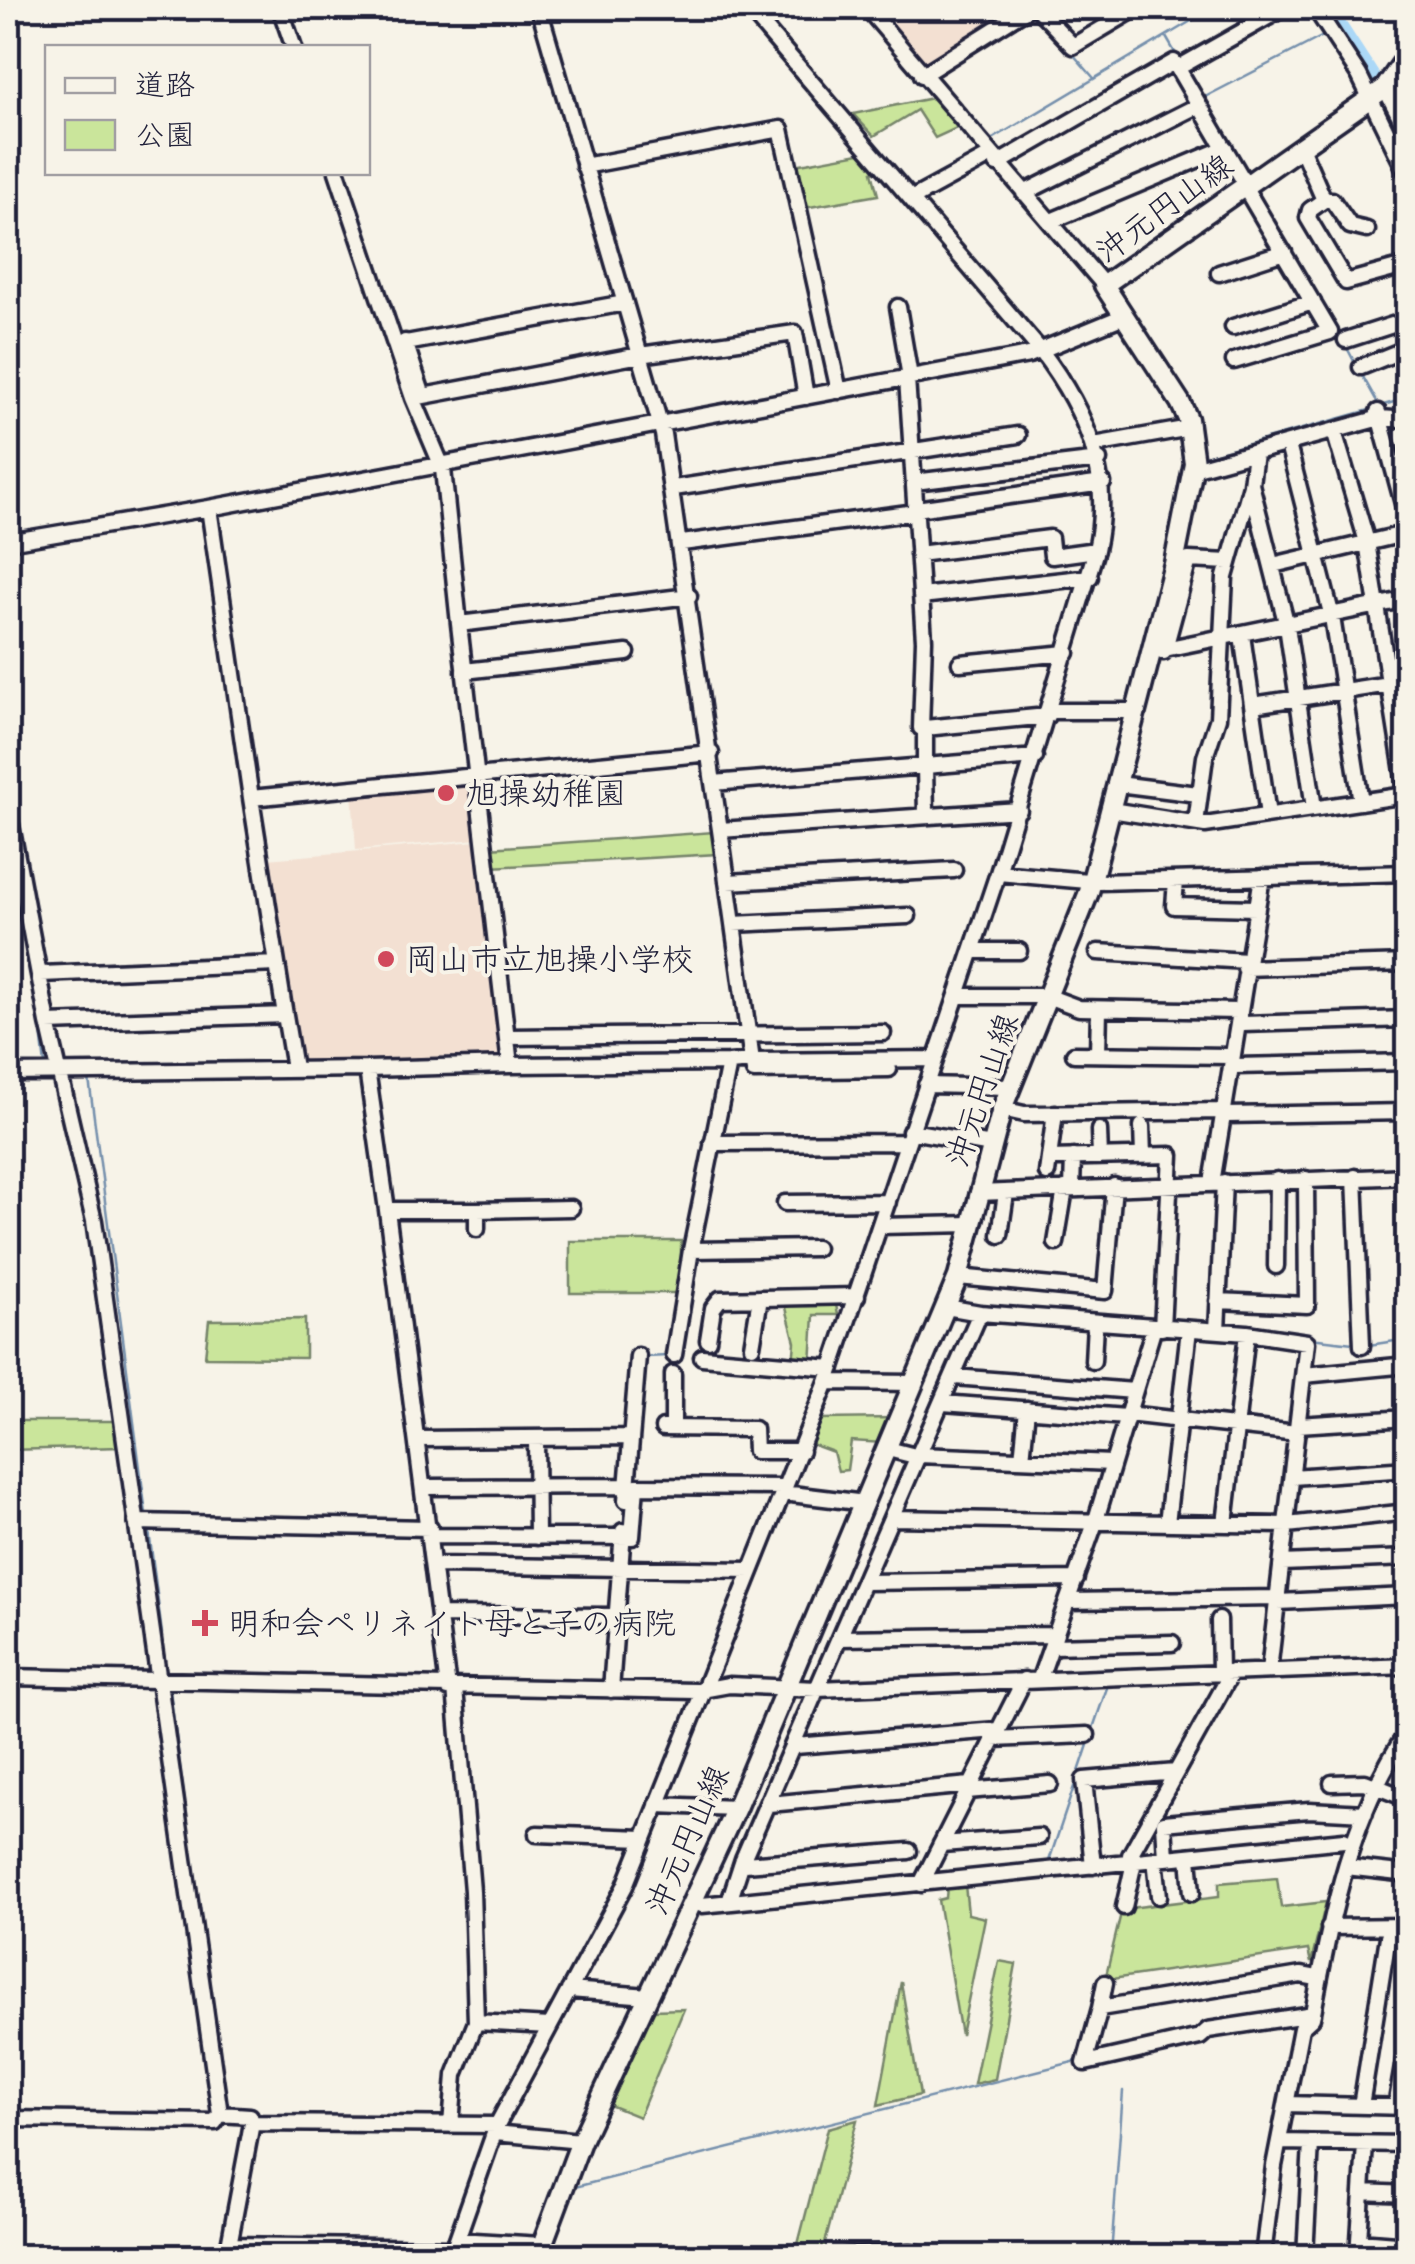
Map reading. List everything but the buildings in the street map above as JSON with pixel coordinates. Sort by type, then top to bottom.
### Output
[{"type":"main road","name":"沖元円山線","points":[[547,2253],[581,2141],[649,1996],[754,1804],[787,1687],[865,1503],[906,1453],[914,1384],[962,1278],[971,1224],[983,1193],[992,1145],[1006,1110],[1010,1086],[1051,997],[1096,882],[1116,811],[1136,712],[1158,652],[1194,469],[1190,428],[1169,382],[1104,285],[1378,93],[1408,55]]},
{"type":"street","points":[[280,8],[293,45]]},
{"type":"street","points":[[539,8],[643,355],[674,488],[745,1033],[754,1072],[933,1064]]},
{"type":"street","points":[[457,2245],[497,2132],[572,1991],[660,1806],[831,1379],[933,1064],[1000,873],[1096,550],[1103,484],[1097,448],[1069,387],[916,196],[748,8]]},
{"type":"street","points":[[867,8],[1053,220],[1104,285]]},
{"type":"street","points":[[1037,8],[1074,46],[1137,8]]},
{"type":"street","points":[[1185,64],[1284,8]]},
{"type":"street","points":[[1315,8],[1378,93],[1404,116],[1408,134]]},
{"type":"street","points":[[922,75],[1027,9]]},
{"type":"street","points":[[916,196],[998,160],[1174,62],[1330,332],[1234,360]]},
{"type":"street","points":[[1378,93],[1408,176]]},
{"type":"street","points":[[1027,191],[1200,105]]},
{"type":"street","points":[[588,165],[781,129],[839,391]]},
{"type":"street","points":[[1301,147],[1324,200]]},
{"type":"street","points":[[1053,220],[1225,148]]},
{"type":"street","points":[[338,175],[442,469],[474,777],[510,1065]]},
{"type":"street","points":[[1367,230],[1350,226],[1332,200],[1324,200],[1310,210],[1308,218],[1346,282],[1408,265]]},
{"type":"street","points":[[1219,272],[1284,252]]},
{"type":"street","points":[[400,344],[625,302]]},
{"type":"street","points":[[1233,327],[1313,302]]},
{"type":"street","points":[[898,308],[908,380],[921,596],[926,816]]},
{"type":"street","points":[[8,542],[171,513],[209,512],[908,380],[1041,351],[1065,337],[1124,316]]},
{"type":"street","points":[[1346,340],[1408,320]]},
{"type":"street","points":[[418,397],[643,355],[795,333],[806,397]]},
{"type":"street","points":[[1361,367],[1408,348]]},
{"type":"street","points":[[1194,469],[1334,432],[1379,415],[1408,420]]},
{"type":"street","points":[[1379,415],[1408,522]]},
{"type":"street","points":[[914,482],[1190,428]]},
{"type":"street","points":[[1116,811],[1196,823],[1407,800],[1396,678],[1383,605],[1334,432]]},
{"type":"street","points":[[674,488],[1018,435]]},
{"type":"street","points":[[1288,445],[1332,617],[1361,802]]},
{"type":"street","points":[[1196,823],[1198,794],[1218,718],[1229,562],[1251,484],[1254,453]]},
{"type":"street","points":[[682,543],[1103,484]]},
{"type":"street","points":[[1251,484],[1286,626],[1314,808]]},
{"type":"street","points":[[209,512],[294,1068]]},
{"type":"street","points":[[1273,565],[1408,533]]},
{"type":"street","points":[[918,554],[1050,538],[1052,556],[1096,550]]},
{"type":"street","points":[[1229,562],[1188,560],[1158,652],[1408,599]]},
{"type":"street","points":[[921,596],[1090,577]]},
{"type":"street","points":[[459,624],[689,596]]},
{"type":"street","points":[[1242,635],[1268,815]]},
{"type":"street","points":[[960,664],[1067,652]]},
{"type":"street","points":[[464,671],[627,653]]},
{"type":"street","points":[[1253,705],[1396,678]]},
{"type":"street","points":[[925,728],[1048,714],[1136,712]]},
{"type":"street","points":[[255,797],[711,753]]},
{"type":"street","points":[[714,784],[1035,757]]},
{"type":"street","points":[[1122,784],[1198,794]]},
{"type":"street","points":[[8,809],[9,841],[94,1221],[220,2114],[215,2122],[8,2120]]},
{"type":"street","points":[[720,830],[1019,810]]},
{"type":"street","points":[[727,882],[954,870]]},
{"type":"street","points":[[1000,873],[1096,882],[1408,873]]},
{"type":"street","points":[[1217,1331],[1215,1180],[1262,877]]},
{"type":"street","points":[[1176,881],[1174,906],[1256,908]]},
{"type":"street","points":[[732,924],[908,916]]},
{"type":"street","points":[[974,952],[1019,951]]},
{"type":"street","points":[[1098,952],[1248,966],[1408,963]]},
{"type":"street","points":[[41,974],[276,964]]},
{"type":"street","points":[[959,997],[1051,997],[1080,1008],[1240,1018],[1408,1019]]},
{"type":"street","points":[[1098,1009],[1098,1053]]},
{"type":"street","points":[[48,1022],[284,1015]]},
{"type":"street","points":[[507,1037],[883,1033]]},
{"type":"street","points":[[1074,1054],[1233,1061],[1408,1062]]},
{"type":"street","points":[[8,1073],[752,1061]]},
{"type":"street","points":[[674,1354],[729,1063]]},
{"type":"street","points":[[367,1070],[391,1210],[428,1487],[430,1532],[439,1565],[472,1891],[476,2022],[455,2076],[451,2125]]},
{"type":"street","points":[[929,1086],[1010,1086]]},
{"type":"street","points":[[1006,1110],[1408,1112]]},
{"type":"street","points":[[1042,1674],[1158,1328],[1171,1180],[1170,1155],[1073,1158],[1048,1166],[1055,1113]]},
{"type":"street","points":[[1142,1126],[1143,1156]]},
{"type":"street","points":[[1100,1130],[1100,1157]]},
{"type":"street","points":[[716,1143],[912,1135],[992,1145]]},
{"type":"street","points":[[1056,1243],[1071,1186],[1073,1158]]},
{"type":"street","points":[[983,1193],[1171,1180],[1408,1176]]},
{"type":"street","points":[[1355,1178],[1362,1346]]},
{"type":"street","points":[[1218,1301],[1308,1305],[1306,1179]]},
{"type":"street","points":[[1276,1266],[1278,1180]]},
{"type":"street","points":[[962,1278],[1105,1291],[1114,1186]]},
{"type":"street","points":[[1000,1235],[1006,1193]]},
{"type":"street","points":[[784,1203],[888,1202]]},
{"type":"street","points":[[391,1210],[571,1208]]},
{"type":"street","points":[[477,1210],[477,1229]]},
{"type":"street","points":[[883,1226],[971,1224]]},
{"type":"street","points":[[695,1250],[816,1248]]},
{"type":"street","points":[[708,1340],[713,1308],[720,1299],[857,1296]]},
{"type":"street","points":[[752,1346],[760,1298]]},
{"type":"street","points":[[950,1308],[1247,1333],[1307,1342],[1269,1667]]},
{"type":"street","points":[[731,1899],[745,1864],[754,1804],[795,1746],[892,1518],[906,1453],[942,1402],[978,1312]]},
{"type":"street","points":[[1093,1361],[1095,1323]]},
{"type":"street","points":[[1167,1523],[1189,1330]]},
{"type":"street","points":[[1226,1524],[1247,1333]]},
{"type":"street","points":[[612,1684],[638,1356]]},
{"type":"street","points":[[702,1356],[831,1379],[914,1384]]},
{"type":"street","points":[[1304,1374],[1408,1365]]},
{"type":"street","points":[[673,1374],[668,1428],[754,1429],[755,1451],[801,1451]]},
{"type":"street","points":[[954,1377],[1134,1391]]},
{"type":"street","points":[[942,1402],[1297,1429],[1408,1418]]},
{"type":"street","points":[[1022,1459],[1027,1409]]},
{"type":"street","points":[[422,1438],[631,1436]]},
{"type":"street","points":[[536,1438],[538,1537]]},
{"type":"street","points":[[906,1453],[1112,1463]]},
{"type":"street","points":[[1292,1477],[1408,1468]]},
{"type":"street","points":[[428,1487],[627,1486]]},
{"type":"street","points":[[136,1522],[632,1537],[636,1486],[786,1492],[865,1503]]},
{"type":"street","points":[[892,1518],[1287,1524],[1408,1512]]},
{"type":"street","points":[[1282,1563],[1408,1558]]},
{"type":"street","points":[[439,1565],[752,1570]]},
{"type":"street","points":[[864,1582],[1076,1579]]},
{"type":"street","points":[[1068,1601],[1408,1596]]},
{"type":"street","points":[[445,1615],[616,1616]]},
{"type":"street","points":[[1124,1907],[1131,1859],[1223,1669],[1219,1620]]},
{"type":"street","points":[[840,1638],[1172,1643]]},
{"type":"street","points":[[8,1677],[612,1684],[705,1689],[729,1685],[817,1690],[1024,1680],[1042,1674],[1408,1666]]},
{"type":"street","points":[[923,1881],[966,1786],[1024,1680]]},
{"type":"street","points":[[1262,2256],[1300,2028],[1313,2014],[1312,1977],[1371,1783],[1408,1730]]},
{"type":"street","points":[[795,1746],[994,1732],[1087,1735]]},
{"type":"street","points":[[1092,1861],[1084,1780],[1176,1772]]},
{"type":"street","points":[[1332,1783],[1371,1783],[1408,1799]]},
{"type":"street","points":[[660,1806],[754,1804],[966,1786],[1050,1784]]},
{"type":"street","points":[[1159,1896],[1164,1823],[1361,1812]]},
{"type":"street","points":[[536,1834],[644,1838]]},
{"type":"street","points":[[941,1844],[1039,1837]]},
{"type":"street","points":[[697,1903],[1092,1861],[1189,1856],[1344,1840]]},
{"type":"street","points":[[745,1864],[909,1851]]},
{"type":"street","points":[[1189,1856],[1192,1893]]},
{"type":"street","points":[[1346,1867],[1408,1874]]},
{"type":"street","points":[[1329,1927],[1408,1926]]},
{"type":"street","points":[[1361,2106],[1388,1937]]},
{"type":"street","points":[[1100,2008],[1312,1977]]},
{"type":"street","points":[[1105,1983],[1086,2062],[1200,2036],[1208,2030],[1313,2014]]},
{"type":"street","points":[[572,1991],[649,1996]]},
{"type":"street","points":[[476,2022],[550,2026]]},
{"type":"street","points":[[1289,2105],[1402,2107],[1408,2037]]},
{"type":"street","points":[[220,2114],[250,2116],[252,2122],[228,2251],[457,2245],[547,2253]]},
{"type":"street","points":[[252,2122],[451,2125],[581,2141]]},
{"type":"street","points":[[1283,2142],[1408,2144]]},
{"type":"street","points":[[1305,2256],[1311,2143]]},
{"type":"street","points":[[1365,2144],[1359,2249],[1408,2245]]},
{"type":"street","points":[[1362,2192],[1408,2194]]},
{"type":"street","points":[[846,2256],[910,2252],[942,2256]]},
{"type":"shaded area","points":[[905,8],[1024,8],[946,59],[923,66],[887,28]]},
{"type":"shaded area","points":[[471,783],[477,839],[356,850],[352,792]]},
{"type":"shaded area","name":"岡山市立旭操小学校","points":[[477,841],[499,1062],[297,1062],[267,859]]},
{"type":"green space","points":[[937,97],[959,127],[935,138],[917,110],[874,136],[853,114]]},
{"type":"green space","points":[[870,151],[885,169],[872,172],[878,195],[804,208],[795,165]]},
{"type":"green space","points":[[714,832],[717,854],[492,867],[490,848]]},
{"type":"green space","points":[[570,1241],[681,1241],[681,1293],[570,1293]]},
{"type":"green space","points":[[835,1300],[838,1315],[814,1315],[811,1364],[793,1363],[795,1342],[785,1304]]},
{"type":"green space","points":[[305,1319],[305,1358],[205,1357],[209,1320]]},
{"type":"green space","points":[[895,1418],[884,1443],[851,1441],[847,1470],[838,1471],[833,1452],[811,1444],[821,1419]]},
{"type":"green space","points":[[8,1421],[112,1421],[117,1423],[121,1447],[8,1450]]},
{"type":"green space","points":[[1277,1878],[1281,1907],[1326,1902],[1311,1963],[1308,1950],[1105,1980],[1122,1909],[1219,1897],[1219,1883]]},
{"type":"green space","points":[[965,1885],[968,1914],[985,1918],[961,2035],[938,1900],[946,1898],[947,1887]]},
{"type":"green space","points":[[999,1961],[1016,1964],[995,2079],[974,2084]]},
{"type":"green space","points":[[901,1982],[920,2095],[878,2105]]},
{"type":"green space","points":[[684,2009],[639,2117],[607,2104],[652,2010]]},
{"type":"green space","points":[[857,2120],[823,2251],[795,2256],[828,2128]]},
{"type":"waterway","points":[[991,140],[1213,8]]},
{"type":"waterway","points":[[1326,8],[1372,79],[1408,157]]},
{"type":"waterway","points":[[1203,98],[1325,35]]},
{"type":"waterway","points":[[1166,37],[1177,56]]},
{"type":"waterway","points":[[1072,53],[1093,77]]},
{"type":"waterway","points":[[812,72],[904,180]]},
{"type":"waterway","points":[[1353,78],[1360,93]]},
{"type":"waterway","points":[[1394,95],[1408,90]]},
{"type":"waterway","points":[[1404,181],[1408,190]]},
{"type":"waterway","points":[[1254,189],[1341,337]]},
{"type":"waterway","points":[[1345,344],[1355,363]]},
{"type":"waterway","points":[[1362,375],[1380,407]]},
{"type":"waterway","points":[[1380,406],[1408,398]]},
{"type":"waterway","points":[[1202,457],[1373,409]]},
{"type":"waterway","points":[[1387,612],[1408,754]]},
{"type":"waterway","points":[[8,723],[19,831]]},
{"type":"waterway","points":[[27,873],[37,921]]},
{"type":"waterway","points":[[24,931],[28,952]]},
{"type":"waterway","points":[[39,1014],[45,1065]]},
{"type":"waterway","points":[[375,1078],[380,1111]]},
{"type":"waterway","points":[[89,1079],[146,1514]]},
{"type":"waterway","points":[[1310,1338],[1353,1343]]},
{"type":"waterway","points":[[1369,1345],[1408,1339]]},
{"type":"waterway","points":[[646,1357],[668,1356]]},
{"type":"waterway","points":[[432,1505],[434,1522]]},
{"type":"waterway","points":[[149,1531],[162,1634]]},
{"type":"waterway","points":[[437,1543],[439,1559]]},
{"type":"waterway","points":[[441,1572],[446,1609]]},
{"type":"waterway","points":[[448,1622],[454,1678]]},
{"type":"waterway","points":[[1224,1666],[1246,1665]]},
{"type":"waterway","points":[[1049,1672],[1216,1666]]},
{"type":"waterway","points":[[934,1678],[1036,1672]]},
{"type":"waterway","points":[[508,1680],[605,1682]]},
{"type":"waterway","points":[[618,1682],[697,1683]]},
{"type":"waterway","points":[[1092,1731],[1109,1682]]},
{"type":"waterway","points":[[170,1691],[225,2102]]},
{"type":"waterway","points":[[1371,1777],[1408,1719]]},
{"type":"waterway","points":[[1048,1864],[1090,1739]]},
{"type":"waterway","points":[[1361,1805],[1366,1789]]},
{"type":"waterway","points":[[1311,1973],[1327,1913]]},
{"type":"waterway","points":[[1306,2006],[1310,1980]]},
{"type":"waterway","points":[[571,2188],[1081,2060]]},
{"type":"waterway","points":[[1111,2256],[1123,2091]]},
{"type":"waterway","points":[[1271,2256],[1283,2154]]},
{"type":"place","name":"旭操幼稚園","points":[[446,793]]},
{"type":"place","name":"岡山市立旭操小学校","points":[[386,959]]},
{"type":"place","name":"明和会ペリネイト母と子の病院","points":[[205,1623]]}]
